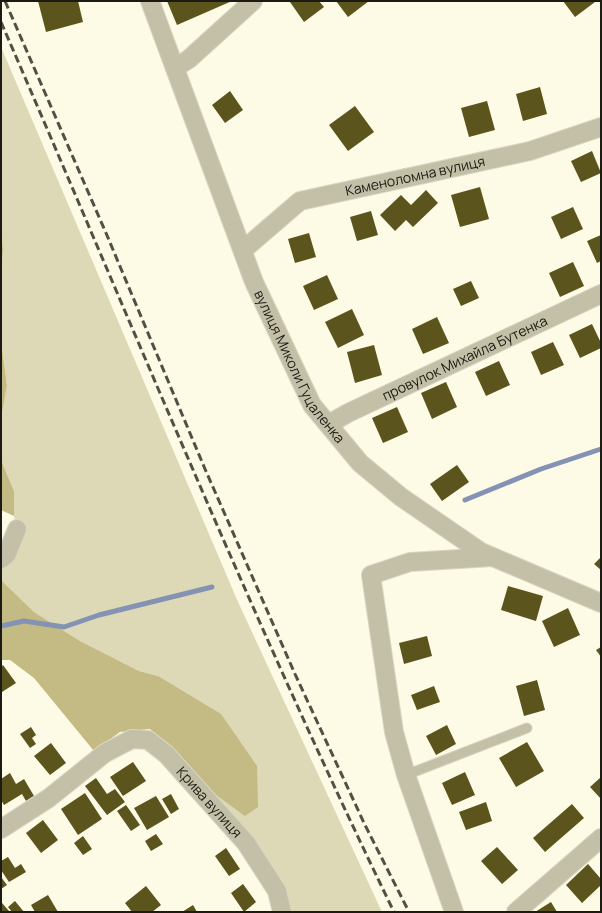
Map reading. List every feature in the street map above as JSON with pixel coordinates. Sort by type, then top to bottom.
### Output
[{"type":"street","name":"вулиця Миколи Гуцаленка","points":[[150,1],[254,282],[312,405],[360,463],[401,497],[481,552],[601,603]]},
{"type":"street","points":[[175,68],[189,59],[253,1]]},
{"type":"street","name":"Каменоломна вулиця","points":[[243,250],[300,201],[530,151],[601,127]]},
{"type":"street","name":"провулок Михайла Бутенка","points":[[329,424],[348,413],[601,294]]},
{"type":"street","points":[[1,559],[7,554],[17,529]]},
{"type":"street","points":[[454,912],[406,775],[394,732],[371,576],[410,562],[493,557]]},
{"type":"street","name":"Крива вулиця","points":[[1,829],[49,798],[105,753],[132,739],[148,740],[166,754],[246,843],[277,891],[282,912]]},
{"type":"street","points":[[516,912],[601,838]]},
{"type":"lane","points":[[406,775],[527,728]]},
{"type":"shaded area","points":[[1,47],[238,602],[382,912],[290,912],[212,792],[158,676],[139,671],[80,641],[34,612],[1,580],[1,566],[17,529],[14,516],[14,491],[1,460],[1,419],[7,384],[1,342],[3,249],[1,222]]},
{"type":"shaded area","points":[[1,222],[3,249],[1,289]]},
{"type":"shaded area","points":[[1,342],[7,385],[1,419]]},
{"type":"shaded area","points":[[1,460],[14,491],[14,516],[1,510]]},
{"type":"shaded area","points":[[1,580],[34,612],[80,641],[139,671],[158,676],[221,714],[257,766],[258,807],[245,816],[212,792],[168,745],[150,729],[120,732],[94,751],[34,678],[10,660],[1,660]]},
{"type":"building","points":[[38,1],[78,1],[83,22],[46,32]]},
{"type":"building","points":[[167,1],[232,1],[177,25]]},
{"type":"building","points":[[290,1],[319,1],[324,7],[304,22]]},
{"type":"building","points":[[336,1],[369,1],[348,17]]},
{"type":"building","points":[[563,1],[594,1],[595,2],[575,17]]},
{"type":"building","points":[[540,87],[547,114],[523,121],[516,94]]},
{"type":"building","points":[[230,91],[243,110],[225,123],[212,105]]},
{"type":"building","points":[[487,101],[495,130],[469,137],[461,108]]},
{"type":"building","points":[[355,106],[374,132],[348,151],[329,125]]},
{"type":"building","points":[[592,151],[601,173],[581,182],[571,161]]},
{"type":"building","points":[[480,187],[489,219],[460,227],[451,195]]},
{"type":"building","points":[[426,190],[438,203],[413,227],[406,220],[395,231],[380,215],[401,195],[411,205]]},
{"type":"building","points":[[573,207],[583,229],[561,239],[551,217]]},
{"type":"building","points":[[371,211],[378,235],[357,241],[350,217]]},
{"type":"building","points":[[309,233],[316,257],[295,263],[288,239]]},
{"type":"building","points":[[601,235],[601,261],[597,263],[587,241]]},
{"type":"building","points":[[573,262],[584,286],[560,297],[549,273]]},
{"type":"building","points":[[327,275],[338,299],[314,310],[303,286]]},
{"type":"building","points":[[471,281],[479,298],[461,306],[453,289]]},
{"type":"building","points":[[352,309],[364,335],[338,348],[325,322]]},
{"type":"building","points":[[437,317],[449,343],[423,354],[412,329]]},
{"type":"building","points":[[592,324],[601,343],[601,348],[580,358],[569,335]]},
{"type":"building","points":[[553,342],[564,365],[541,375],[531,352]]},
{"type":"building","points":[[374,345],[382,375],[355,383],[347,352]]},
{"type":"building","points":[[499,361],[510,385],[486,396],[475,372]]},
{"type":"building","points":[[446,382],[457,407],[432,419],[421,393]]},
{"type":"building","points":[[397,407],[408,432],[383,443],[372,418]]},
{"type":"building","points":[[457,465],[469,482],[442,501],[430,484]]},
{"type":"building","points":[[601,557],[601,570],[594,564]]},
{"type":"building","points":[[508,586],[543,596],[536,621],[501,610]]},
{"type":"building","points":[[568,608],[580,635],[554,647],[542,621]]},
{"type":"building","points":[[427,636],[432,656],[404,664],[399,643]]},
{"type":"building","points":[[601,647],[601,657],[596,650]]},
{"type":"building","points":[[3,665],[16,683],[2,692],[1,667]]},
{"type":"building","points":[[537,680],[545,710],[524,716],[516,686]]},
{"type":"building","points":[[434,686],[440,702],[417,710],[411,695]]},
{"type":"building","points":[[447,725],[456,744],[436,755],[426,736]]},
{"type":"building","points":[[31,727],[36,735],[32,738],[36,744],[30,748],[20,734]]},
{"type":"building","points":[[527,742],[544,771],[516,787],[499,758]]},
{"type":"building","points":[[51,743],[66,763],[50,775],[34,756]]},
{"type":"building","points":[[133,762],[146,781],[123,796],[110,777]]},
{"type":"building","points":[[465,772],[475,795],[452,805],[442,783]]},
{"type":"building","points":[[10,773],[16,784],[24,779],[34,796],[26,801],[22,794],[4,805],[1,800],[1,779]]},
{"type":"building","points":[[601,777],[601,799],[590,787]]},
{"type":"building","points":[[96,778],[107,794],[115,789],[125,802],[107,815],[85,786]]},
{"type":"building","points":[[85,793],[102,819],[78,835],[61,809]]},
{"type":"building","points":[[171,794],[179,809],[171,814],[162,799]]},
{"type":"building","points":[[156,796],[169,817],[147,830],[134,808]]},
{"type":"building","points":[[486,802],[492,821],[466,830],[459,812]]},
{"type":"building","points":[[572,804],[584,818],[545,852],[533,838]]},
{"type":"building","points":[[126,805],[140,825],[131,831],[117,811]]},
{"type":"building","points":[[43,820],[58,840],[41,853],[26,833]]},
{"type":"building","points":[[156,834],[163,844],[151,851],[145,841]]},
{"type":"building","points":[[83,836],[92,849],[83,855],[74,843]]},
{"type":"building","points":[[497,847],[518,870],[502,884],[481,861]]},
{"type":"building","points":[[226,848],[240,869],[229,876],[215,856]]},
{"type":"building","points":[[8,857],[15,868],[21,864],[26,872],[9,882],[1,870],[1,861]]},
{"type":"building","points":[[588,864],[601,879],[601,885],[582,903],[566,885]]},
{"type":"building","points":[[1,877],[7,885],[1,889]]},
{"type":"building","points":[[243,884],[256,902],[244,912],[231,893]]},
{"type":"building","points":[[146,886],[161,905],[152,912],[132,912],[125,903]]},
{"type":"building","points":[[48,895],[58,912],[35,912],[31,905]]},
{"type":"building","points":[[15,901],[24,912],[12,912],[8,907]]},
{"type":"building","points":[[551,902],[557,912],[535,912]]},
{"type":"building","points":[[2,903],[9,911],[1,912]]},
{"type":"building","points":[[193,905],[197,912],[182,912]]},
{"type":"waterway","points":[[465,500],[541,469],[601,449]]},
{"type":"waterway","points":[[1,626],[24,621],[64,627],[99,615],[212,587]]},
{"type":"railway","points":[[5,1],[106,233],[205,469],[295,674],[365,825],[409,912]]},
{"type":"railway","points":[[1,22],[241,580],[291,692],[394,912]]}]
